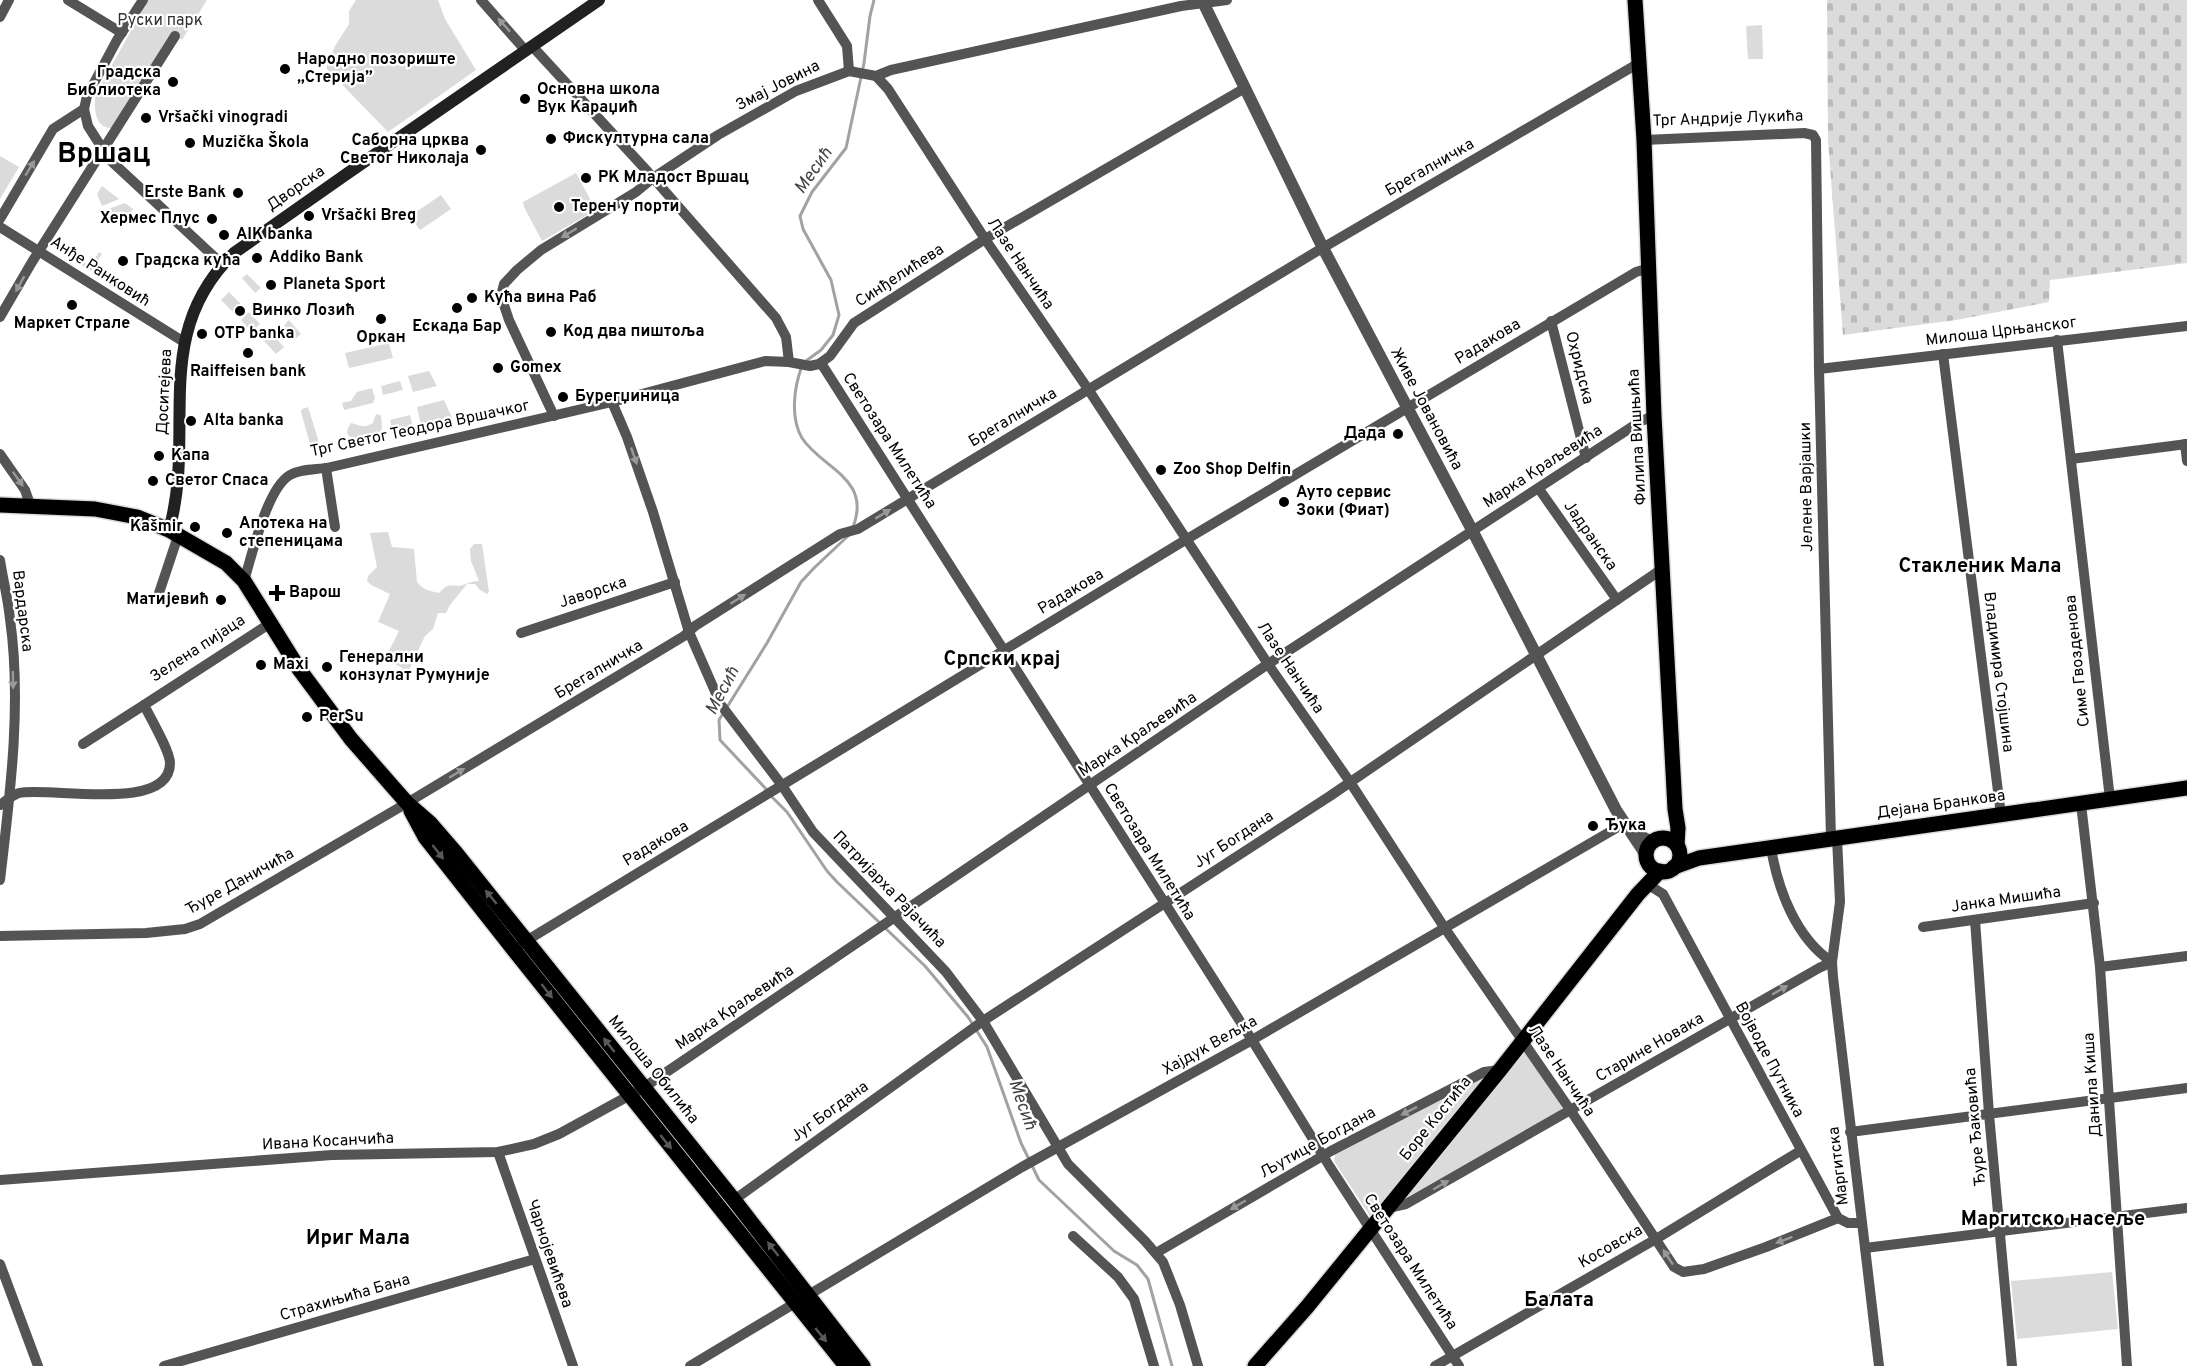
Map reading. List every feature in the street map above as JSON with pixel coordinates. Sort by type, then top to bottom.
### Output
[{"type":"main road","name":"Дворска","points":[[223,265],[234,253],[599,0]]},
{"type":"main road","points":[[1635,0],[1639,63]]},
{"type":"main road","name":"Филипа Вишњића","points":[[1639,63],[1654,416],[1678,847]]},
{"type":"main road","name":"Доситејева","points":[[173,533],[178,470],[180,369],[184,342],[204,292],[223,265]]},
{"type":"main road","name":"Зелена пијаца","points":[[0,505],[95,509],[143,519],[226,563],[244,581],[299,669],[351,739]]},
{"type":"main road","name":"Милоша Обилића","points":[[351,739],[407,803],[425,837],[643,1088],[734,1200],[809,1295],[842,1342],[863,1366]]},
{"type":"main road","name":"Дејана Бранкова","points":[[1666,870],[1699,858],[2187,788]]},
{"type":"main road","points":[[1675,809],[1650,849],[1652,867],[1666,870],[1679,859],[1678,847]]},
{"type":"main road","points":[[1650,849],[1665,838],[1699,858]]},
{"type":"main road","name":"Боре Костића","points":[[1643,888],[1650,849]]},
{"type":"main road","name":"Боре Костића","points":[[1255,1366],[1388,1208],[1643,888],[1666,870]]},
{"type":"main road","name":"Милоша Обилића","points":[[520,945],[629,1096],[846,1366]]},
{"type":"street","points":[[0,17],[9,0]]},
{"type":"street","points":[[68,0],[122,33]]},
{"type":"street","points":[[143,0],[87,96],[84,109],[88,126],[103,151],[223,265]]},
{"type":"street","points":[[481,0],[652,178],[776,318],[786,337],[792,362]]},
{"type":"street","points":[[818,0],[847,46],[852,71],[873,75],[1169,9],[1227,0]]},
{"type":"street","name":"Живе Јовановића","points":[[1203,2],[1323,248],[1616,810],[1627,826],[1650,849]]},
{"type":"street","points":[[0,317],[175,36]]},
{"type":"street","name":"Брегалничка","points":[[407,803],[689,632],[840,534],[858,529],[1323,248],[1639,63]]},
{"type":"street","name":"Змај Јовина","points":[[554,416],[509,320],[501,296],[504,284],[541,250],[636,192],[652,178],[718,135],[796,91],[852,71]]},
{"type":"street","name":"Лазе Нанчића","points":[[873,75],[888,89],[1268,664],[1350,782],[1444,927],[1571,1111],[1674,1267],[1683,1272],[1704,1269],[1838,1218]]},
{"type":"street","name":"Синђелићева","points":[[816,365],[830,356],[854,323],[985,239],[1245,88]]},
{"type":"street","points":[[0,219],[53,129],[84,109]]},
{"type":"street","name":"Трг Андрије Лукића","points":[[1644,140],[1804,133],[1813,135]]},
{"type":"street","name":"Јелене Варјашки","points":[[1813,135],[1816,144],[1819,369],[1834,838]]},
{"type":"street","name":"Анђе Ранковић","points":[[0,227],[184,342]]},
{"type":"street","name":"Радакова","points":[[520,945],[1187,539],[1408,409],[1551,321],[1636,272],[1649,268]]},
{"type":"street","name":"Охридска","points":[[1551,321],[1586,458]]},
{"type":"street","name":"Милоша Црњанског","points":[[1819,369],[2187,326]]},
{"type":"street","name":"Симе Гвозденова","points":[[2057,340],[2109,799]]},
{"type":"street","name":"Владимира Стојшина","points":[[1943,354],[2001,815]]},
{"type":"street","points":[[554,416],[753,363],[772,360],[816,365]]},
{"type":"street","name":"Светозара Милетића","points":[[816,365],[908,499],[1252,1040],[1323,1156],[1459,1366]]},
{"type":"street","name":"Патријарха Рајачића","points":[[612,402],[642,480],[689,632],[721,705],[777,787],[813,832],[890,920],[946,972],[981,1022],[1068,1164],[1095,1194],[1156,1253],[1169,1274],[1198,1366]]},
{"type":"street","name":"Трг Светог Теодора Вршачког","points":[[244,581],[273,495],[280,481],[292,473],[326,468],[554,416]]},
{"type":"street","name":"Марка Краљевића","points":[[643,1088],[1268,664],[1641,421],[1654,416]]},
{"type":"street","points":[[2071,459],[2186,444],[2187,461]]},
{"type":"street","points":[[0,454],[25,490],[31,507]]},
{"type":"street","points":[[326,468],[336,527]]},
{"type":"street","name":"Јадранска","points":[[1539,489],[1617,600]]},
{"type":"street","points":[[157,599],[173,533]]},
{"type":"street","name":"Вардарска","points":[[0,560],[10,620],[14,720],[10,798],[0,880]]},
{"type":"street","name":"Југ Богдана","points":[[734,1200],[981,1022],[1350,782],[1662,568]]},
{"type":"street","name":"Јаворска","points":[[521,633],[675,582]]},
{"type":"street","name":"Зелена пијаца","points":[[10,798],[24,793],[127,794],[159,782],[170,768],[169,756],[144,705],[269,624]]},
{"type":"street","points":[[83,744],[144,705]]},
{"type":"street","points":[[0,805],[10,798]]},
{"type":"street","name":"Ђуре Даничића","points":[[0,936],[168,932],[193,926],[241,901],[407,803]]},
{"type":"street","name":"Данила Киша","points":[[2081,804],[2100,967],[2127,1366]]},
{"type":"street","name":"Хајдук Вељка","points":[[690,1366],[1022,1167],[1252,1040],[1444,927],[1627,826]]},
{"type":"street","name":"Маргитска","points":[[1834,838],[1840,902],[1832,962],[1879,1366]]},
{"type":"street","points":[[1771,848],[1783,891],[1799,928],[1822,956],[1832,962]]},
{"type":"street","points":[[1643,888],[1663,894],[1666,870]]},
{"type":"street","name":"Војводе Путника","points":[[1663,894],[1838,1218]]},
{"type":"street","name":"Јанка Мишића","points":[[1923,927],[2094,903]]},
{"type":"street","name":"Ђуре Ђаковића","points":[[1975,920],[1989,1114],[2012,1366]]},
{"type":"street","points":[[2100,967],[2187,956]]},
{"type":"street","name":"Старине Новака","points":[[1388,1208],[1406,1204],[1832,962]]},
{"type":"street","name":"Љутице Богдана","points":[[1156,1253],[1323,1156],[1484,1072],[1500,1070]]},
{"type":"street","name":"Ивана Косанчића","points":[[0,1180],[332,1155],[498,1152],[534,1144],[559,1134],[643,1088]]},
{"type":"street","points":[[1850,1132],[2187,1088]]},
{"type":"street","name":"Косовска","points":[[1435,1366],[1656,1239],[1800,1151]]},
{"type":"street","name":"Чарнојевићева","points":[[498,1152],[573,1366]]},
{"type":"street","points":[[1865,1248],[2187,1208]]},
{"type":"street","points":[[1838,1218],[1848,1223],[1861,1223]]},
{"type":"street","points":[[1072,1236],[1118,1278],[1134,1299],[1154,1366]]},
{"type":"street","name":"Страхињића Бана","points":[[164,1366],[203,1360],[535,1259]]},
{"type":"street","points":[[0,1264],[38,1366]]},
{"type":"green space","name":"Руски парк","points":[[148,0],[207,0],[182,40],[175,36],[112,128],[106,127],[102,125],[97,116],[96,94]]},
{"type":"green space","points":[[356,0],[438,0],[445,19],[476,70],[388,132],[326,68],[335,46],[349,24],[349,11]]},
{"type":"green space","points":[[1827,0],[2187,0],[2187,263],[2050,280],[2049,302],[1956,320],[1843,335],[1828,140]]},
{"type":"green space","points":[[1762,25],[1763,59],[1748,59],[1746,26]]},
{"type":"green space","points":[[0,156],[19,167],[0,199]]},
{"type":"green space","name":"Терен у порти","points":[[576,173],[596,210],[542,241],[523,202]]},
{"type":"green space","points":[[102,186],[119,199],[102,206],[97,194]]},
{"type":"green space","points":[[441,195],[451,209],[420,230],[410,216]]},
{"type":"green space","points":[[125,203],[133,209],[125,219],[114,223],[108,209]]},
{"type":"green space","points":[[62,248],[90,266],[99,252],[102,254],[91,271],[60,251]]},
{"type":"green space","points":[[247,274],[261,288],[255,293],[242,278]]},
{"type":"green space","points":[[229,292],[241,304],[233,312],[221,300]]},
{"type":"green space","points":[[249,312],[260,324],[252,332],[241,320]]},
{"type":"green space","points":[[289,320],[301,334],[295,339],[284,325]]},
{"type":"green space","points":[[272,334],[284,347],[276,354],[264,341]]},
{"type":"green space","points":[[389,343],[393,358],[349,368],[345,353]]},
{"type":"green space","points":[[429,371],[437,386],[413,392],[408,376]]},
{"type":"green space","points":[[400,381],[403,390],[383,395],[381,386]]},
{"type":"green space","points":[[372,388],[375,398],[373,403],[344,410],[342,403],[351,401],[357,392]]},
{"type":"green space","points":[[444,400],[452,418],[421,425],[417,407]]},
{"type":"green space","points":[[308,407],[320,451],[312,451],[301,412],[302,409]]},
{"type":"green space","points":[[376,414],[381,415],[382,427],[379,437],[356,439],[348,434],[347,430],[351,423],[361,426],[369,425],[373,423]]},
{"type":"green space","points":[[410,415],[413,427],[393,432],[390,420]]},
{"type":"green space","points":[[388,532],[392,547],[414,549],[419,585],[439,593],[448,586],[479,581],[471,561],[470,549],[474,544],[482,544],[489,592],[487,594],[480,590],[475,584],[467,584],[446,613],[438,613],[433,629],[425,636],[407,674],[401,667],[385,659],[399,631],[378,622],[390,594],[367,581],[368,576],[377,567],[370,533]]},
{"type":"green space","points":[[1523,1050],[1562,1107],[1562,1111],[1402,1200]]},
{"type":"green space","points":[[1482,1078],[1486,1078],[1373,1217],[1370,1216],[1334,1161],[1335,1155]]},
{"type":"green space","points":[[2112,1272],[2118,1329],[2017,1339],[2011,1281]]},
{"type":"waterway","name":"Месић","points":[[806,361],[821,350],[833,335],[839,315],[831,280],[803,229],[800,216],[812,192],[846,148],[864,63],[874,0]]},
{"type":"waterway","name":"Месић","points":[[802,366],[794,402],[798,430],[811,449],[850,485],[856,497],[857,510],[853,527]]},
{"type":"waterway","name":"Месић","points":[[767,790],[720,740],[719,720],[767,643],[801,582],[849,535]]},
{"type":"waterway","name":"Месић","points":[[771,796],[787,812],[827,871],[925,966],[968,1017],[987,1047],[1021,1143],[1039,1180],[1114,1251],[1137,1265],[1148,1279],[1172,1366]]},
{"type":"place","name":"Народно позориште „Стерија”","points":[[285,69]]},
{"type":"place","name":"Градска Библиотека","points":[[173,82]]},
{"type":"place","name":"Основна школа Вук Караџић","points":[[525,99]]},
{"type":"place","name":"Vršački vinogradi","points":[[146,118]]},
{"type":"place","name":"Фискултурна сала","points":[[551,139]]},
{"type":"place","name":"Muzička Škola","points":[[190,143]]},
{"type":"place","name":"Саборна црква Светог Николаја","points":[[481,150]]},
{"type":"place","name":"РК Младост Вршац","points":[[586,178]]},
{"type":"place","name":"Erste Bank","points":[[238,193]]},
{"type":"place","name":"Терен у порти","points":[[559,207]]},
{"type":"place","name":"Vršački Breg","points":[[309,216]]},
{"type":"place","name":"Хермес Плус","points":[[212,219]]},
{"type":"place","name":"AIK banka","points":[[224,235]]},
{"type":"place","name":"Addiko Bank","points":[[257,258]]},
{"type":"place","name":"Градска кућа","points":[[123,261]]},
{"type":"place","name":"Planeta Sport","points":[[271,285]]},
{"type":"place","name":"Кућа вина Раб","points":[[472,298]]},
{"type":"place","name":"Маркет Страле","points":[[72,305]]},
{"type":"place","name":"Ескада Бар","points":[[457,308]]},
{"type":"place","name":"Винко Лозић","points":[[240,311]]},
{"type":"place","name":"Оркан","points":[[381,319]]},
{"type":"place","name":"Код два пиштоља","points":[[551,332]]},
{"type":"place","name":"OTP banka","points":[[202,334]]},
{"type":"place","name":"Raiffeisen bank","points":[[248,353]]},
{"type":"place","name":"Gomex","points":[[498,368]]},
{"type":"place","name":"Бурегџиница","points":[[563,397]]},
{"type":"place","name":"Alta banka","points":[[191,421]]},
{"type":"place","name":"Дада","points":[[1398,434]]},
{"type":"place","name":"Капа","points":[[159,456]]},
{"type":"place","name":"Zoo Shop Delfin","points":[[1161,470]]},
{"type":"place","name":"Светог Спаса","points":[[153,481]]},
{"type":"place","name":"Ауто сервис Зоки (Фиат)","points":[[1284,502]]},
{"type":"place","name":"Kašmir","points":[[195,527]]},
{"type":"place","name":"Апотека на степеницама","points":[[227,533]]},
{"type":"place","name":"Варош","points":[[277,593]]},
{"type":"place","name":"Матијевић","points":[[221,600]]},
{"type":"place","name":"Maxi","points":[[261,665]]},
{"type":"place","name":"Генерални конзулат Румуније","points":[[327,667]]},
{"type":"place","name":"PerSu","points":[[307,717]]},
{"type":"place","name":"Ђука","points":[[1593,826]]},
{"type":"district","name":"Вршац","points":[[104,155]]},
{"type":"district","name":"Стакленик Мала","points":[[1980,567]]},
{"type":"district","name":"Српски крај","points":[[1002,660]]},
{"type":"district","name":"Маргитско насеље","points":[[2053,1220]]},
{"type":"district","name":"Ириг Мала","points":[[358,1239]]},
{"type":"district","name":"Балата","points":[[1559,1301]]}]
